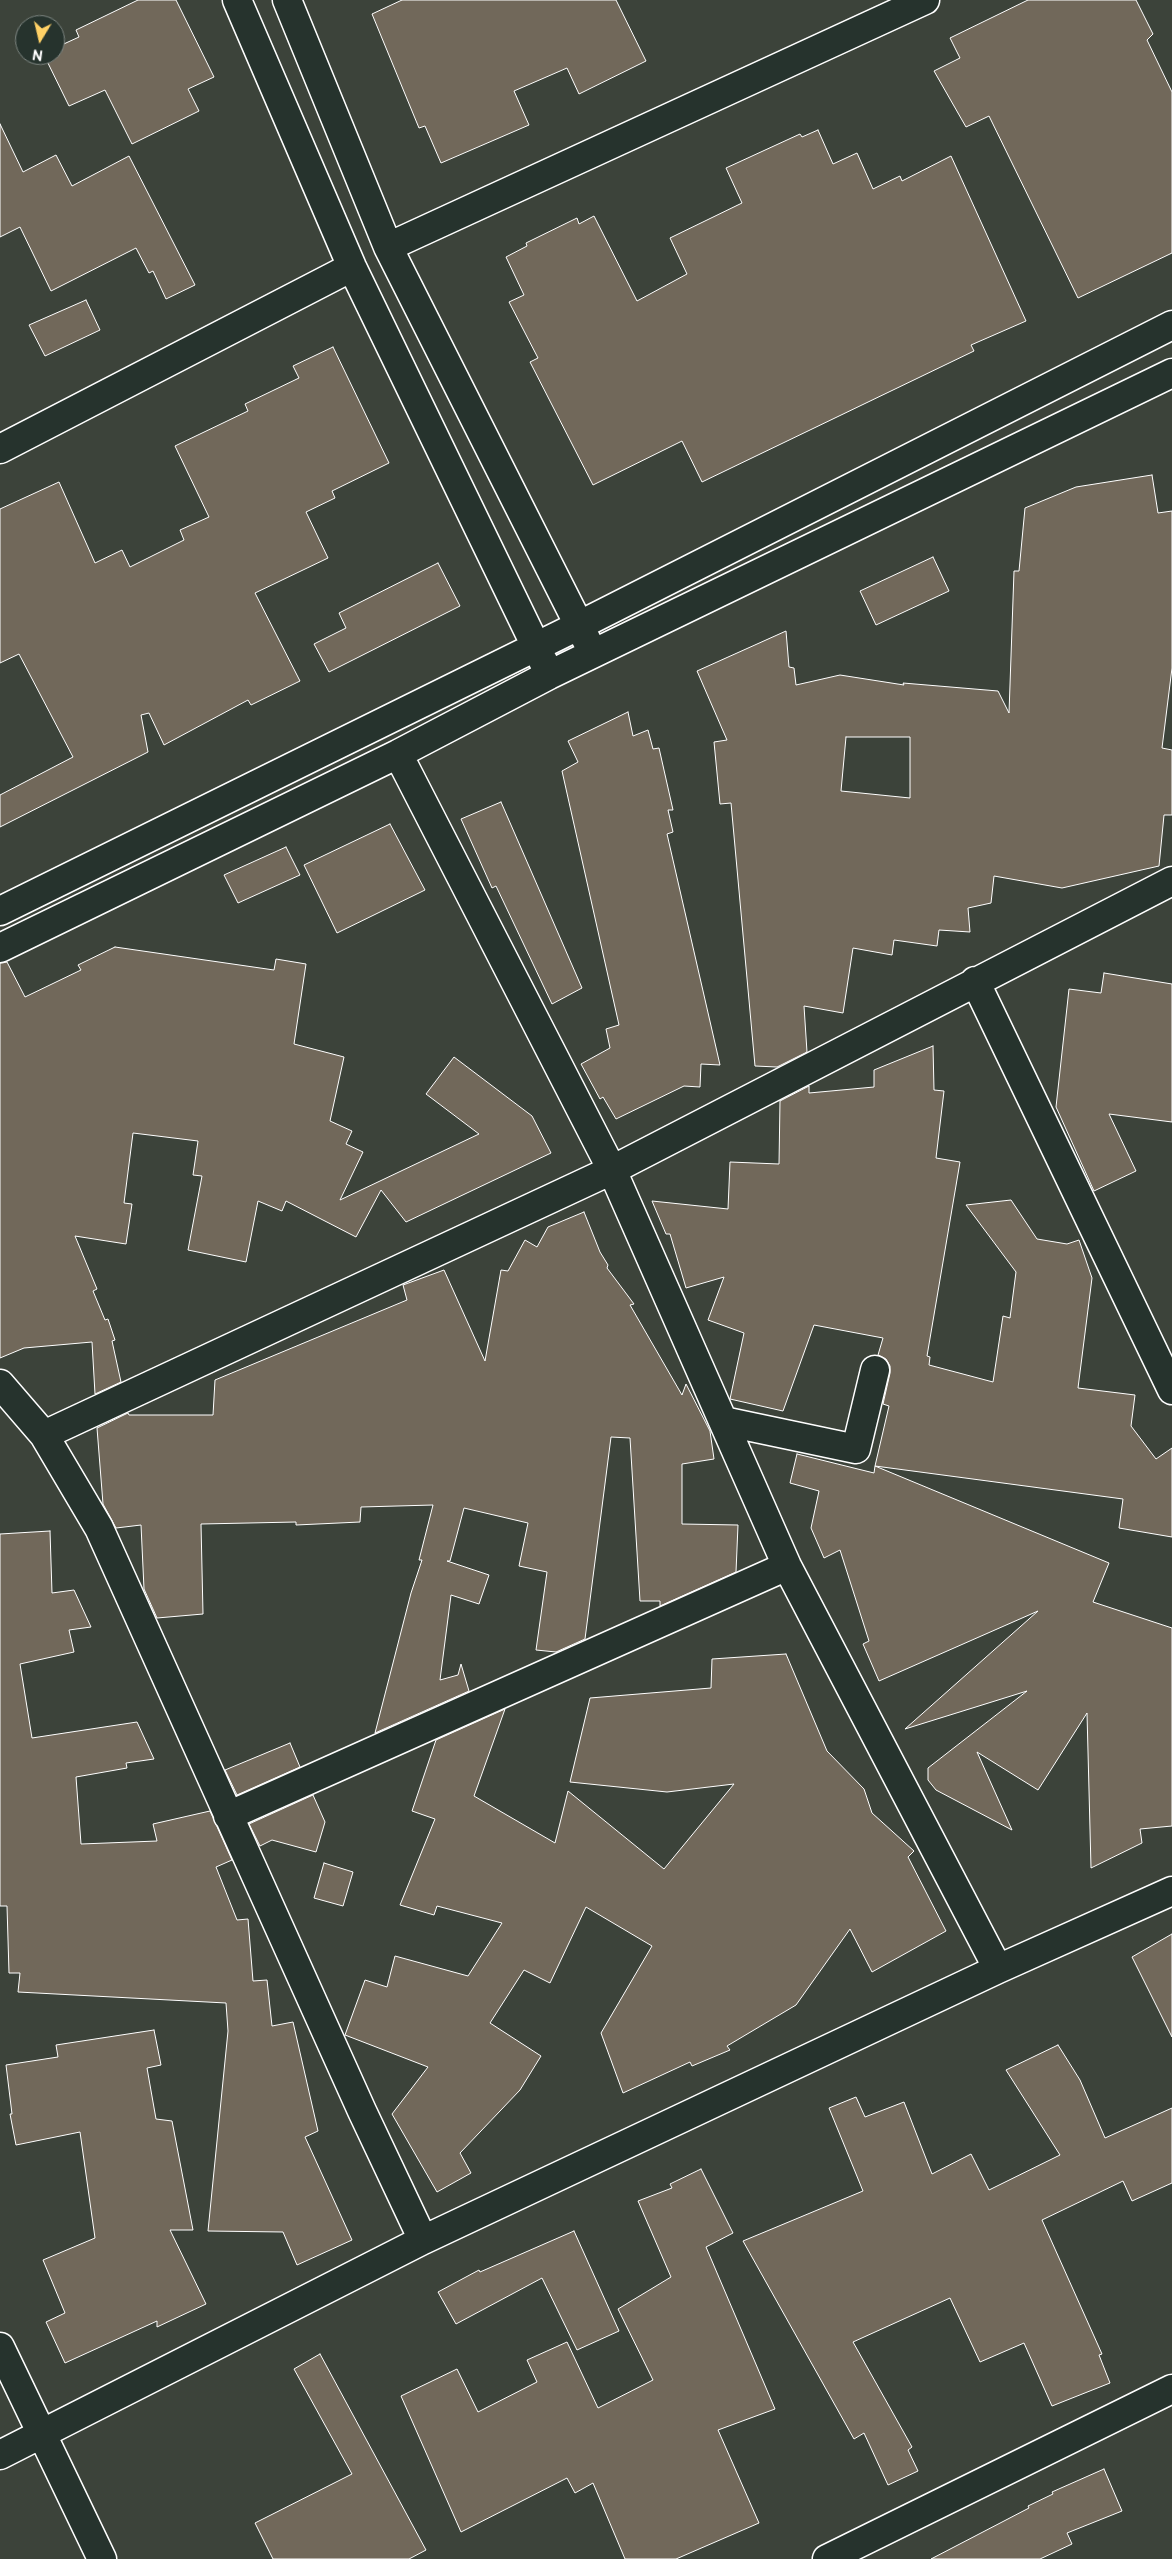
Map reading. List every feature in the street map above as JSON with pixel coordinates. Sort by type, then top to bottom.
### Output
[{"type":"street","points":[[236,0],[352,267],[549,675]]},
{"type":"street","points":[[286,0],[388,248],[593,654]]},
{"type":"street","points":[[388,248],[925,0]]},
{"type":"street","points":[[0,449],[352,267]]},
{"type":"street","points":[[0,911],[580,625],[1172,325]]},
{"type":"street","points":[[0,948],[398,754],[549,675],[1172,373]]},
{"type":"street","points":[[398,754],[612,1170],[786,1566],[998,1968]]},
{"type":"street","points":[[44,1435],[612,1170],[1172,881]]},
{"type":"street","points":[[975,981],[1172,1390]]},
{"type":"street","points":[[723,1421],[856,1449],[874,1370]]},
{"type":"street","points":[[0,1384],[44,1435],[99,1528],[362,2111],[423,2240]]},
{"type":"street","points":[[228,1816],[786,1566]]},
{"type":"street","points":[[0,2455],[423,2240],[998,1968],[1172,1891]]},
{"type":"street","points":[[0,2347],[102,2559]]},
{"type":"street","points":[[827,2559],[1172,2390]]},
{"type":"building","points":[[138,0],[176,0],[214,77],[188,89],[199,111],[132,144],[105,90],[69,106],[49,65],[65,65],[65,43],[79,37],[76,30]]},
{"type":"building","points":[[402,0],[616,0],[646,61],[579,94],[567,68],[514,91],[529,125],[441,163],[425,126],[419,128],[372,14]]},
{"type":"building","points":[[1028,0],[1136,0],[1153,34],[1147,40],[1172,92],[1172,253],[1078,298],[989,116],[966,127],[934,71],[960,58],[950,38]]},
{"type":"building","points":[[0,124],[23,172],[56,155],[72,186],[129,156],[195,285],[166,299],[153,271],[149,273],[136,248],[51,291],[20,227],[0,237]]},
{"type":"building","points":[[818,130],[833,164],[857,153],[873,189],[900,176],[902,181],[951,156],[1026,321],[971,345],[974,351],[702,482],[682,441],[593,485],[530,362],[538,358],[509,302],[524,295],[506,257],[527,246],[526,243],[577,218],[579,224],[594,216],[637,301],[687,274],[670,238],[742,203],[726,168],[800,134],[802,137]]},
{"type":"building","points":[[86,300],[100,330],[45,356],[29,325]]},
{"type":"building","points":[[333,347],[389,463],[332,491],[335,498],[306,512],[328,558],[255,593],[300,681],[251,705],[248,700],[164,745],[149,713],[141,715],[148,752],[0,827],[0,795],[73,757],[19,654],[0,663],[0,509],[59,482],[95,563],[122,550],[130,567],[184,540],[180,530],[209,517],[175,446],[248,411],[245,404],[299,378],[293,366]]},
{"type":"building","points":[[1152,475],[1158,513],[1172,511],[1172,668],[1162,748],[1172,750],[1172,815],[1164,815],[1159,866],[1062,888],[994,876],[991,903],[968,908],[970,932],[939,930],[937,946],[894,940],[892,955],[853,948],[843,1013],[804,1006],[807,1052],[777,1067],[755,1066],[731,803],[720,804],[714,742],[727,740],[697,671],[786,631],[789,667],[794,668],[796,685],[840,675],[904,685],[903,683],[998,691],[1009,713],[1014,571],[1019,571],[1025,508],[1076,487]],"holes":[[[846,737],[910,737],[910,798],[841,791]]]},
{"type":"building","points":[[933,557],[949,591],[876,625],[860,591]]},
{"type":"building","points":[[438,563],[460,606],[329,672],[314,644],[346,628],[339,613]]},
{"type":"building","points":[[628,712],[633,736],[648,730],[653,749],[659,748],[673,810],[668,810],[673,832],[667,834],[720,1065],[701,1064],[700,1087],[684,1086],[616,1119],[603,1097],[600,1099],[581,1064],[610,1048],[606,1029],[619,1025],[562,771],[578,762],[568,741]]},
{"type":"building","points":[[501,802],[582,988],[552,1004],[496,886],[492,888],[461,819]]},
{"type":"building","points":[[390,824],[425,890],[337,933],[304,865]]},
{"type":"building","points":[[286,847],[300,875],[238,903],[224,875]]},
{"type":"building","points":[[115,947],[274,970],[276,959],[306,964],[294,1044],[344,1057],[330,1121],[352,1131],[346,1144],[363,1152],[340,1200],[479,1134],[426,1094],[454,1057],[532,1116],[551,1153],[406,1222],[381,1190],[356,1237],[286,1201],[282,1211],[258,1201],[246,1262],[188,1250],[202,1176],[193,1175],[198,1141],[133,1133],[124,1203],[132,1204],[126,1244],[75,1236],[97,1289],[93,1291],[105,1320],[108,1319],[115,1340],[112,1341],[121,1382],[95,1394],[92,1342],[24,1348],[0,1358],[0,963],[7,962],[25,997],[81,970],[78,965]]},
{"type":"building","points":[[1104,973],[1172,984],[1172,1122],[1109,1114],[1136,1171],[1094,1191],[1056,1107],[1069,989],[1101,993]]},
{"type":"building","points":[[933,1046],[934,1090],[944,1091],[936,1158],[960,1162],[927,1356],[930,1357],[929,1365],[993,1382],[1003,1316],[1010,1318],[1016,1272],[966,1205],[1011,1200],[1037,1239],[1067,1244],[1079,1240],[1092,1278],[1078,1388],[1135,1395],[1131,1426],[1156,1459],[1172,1448],[1172,1537],[1119,1528],[1123,1499],[875,1466],[889,1406],[883,1404],[890,1366],[886,1359],[878,1355],[883,1338],[814,1325],[783,1411],[730,1399],[744,1333],[708,1320],[724,1277],[686,1288],[670,1234],[666,1234],[652,1201],[728,1209],[730,1162],[779,1164],[780,1101],[809,1086],[809,1093],[874,1087],[874,1070]]},
{"type":"building","points":[[584,1212],[600,1252],[608,1265],[607,1268],[634,1304],[630,1305],[682,1395],[686,1384],[710,1431],[714,1459],[682,1464],[682,1524],[738,1525],[736,1572],[660,1606],[660,1601],[640,1601],[630,1438],[611,1437],[585,1639],[556,1652],[536,1650],[547,1572],[519,1566],[528,1523],[464,1508],[450,1561],[447,1561],[489,1575],[479,1604],[451,1595],[440,1680],[458,1675],[461,1664],[469,1691],[375,1733],[411,1593],[422,1560],[419,1560],[433,1505],[361,1507],[360,1522],[296,1525],[296,1522],[201,1524],[203,1614],[157,1618],[144,1589],[141,1525],[116,1528],[103,1504],[97,1428],[128,1413],[129,1415],[213,1415],[215,1380],[407,1300],[403,1285],[444,1270],[485,1361],[501,1270],[508,1271],[525,1240],[537,1247],[548,1227]]},
{"type":"building","points":[[797,1454],[874,1473],[875,1466],[1109,1563],[1093,1602],[1172,1628],[1172,1826],[1140,1829],[1142,1843],[1091,1868],[1087,1713],[1038,1790],[977,1752],[1012,1830],[936,1790],[928,1780],[928,1768],[1027,1691],[905,1729],[1038,1611],[879,1681],[863,1644],[869,1641],[840,1550],[824,1558],[811,1528],[819,1491],[790,1483]]},
{"type":"building","points":[[50,1531],[52,1593],[74,1590],[91,1627],[69,1630],[74,1652],[20,1664],[32,1738],[137,1722],[154,1759],[126,1763],[127,1768],[76,1777],[81,1844],[157,1841],[153,1824],[210,1811],[232,1860],[216,1867],[237,1920],[248,1919],[253,1981],[267,1980],[272,2026],[293,2022],[318,2131],[305,2137],[352,2240],[297,2265],[283,2232],[208,2231],[228,2031],[226,2003],[18,1992],[20,1973],[9,1973],[7,1906],[0,1906],[0,1534]]},
{"type":"building","points":[[786,1654],[827,1751],[864,1789],[872,1813],[914,1851],[908,1857],[946,1931],[872,1972],[850,1929],[796,2005],[727,2046],[730,2050],[692,2066],[690,2062],[623,2093],[601,2033],[652,1946],[586,1907],[550,1983],[524,1970],[490,2023],[541,2056],[520,2090],[460,2153],[471,2173],[437,2192],[392,2114],[428,2067],[345,2035],[365,1980],[387,1987],[395,1956],[468,1976],[502,1923],[437,1906],[434,1915],[400,1905],[435,1819],[412,1811],[436,1740],[505,1709],[474,1796],[555,1843],[568,1791],[664,1869],[734,1784],[667,1792],[570,1782],[590,1698],[711,1688],[712,1659]]},
{"type":"building","points":[[290,1743],[300,1767],[237,1795],[225,1770]]},
{"type":"building","points":[[313,1795],[325,1822],[316,1852],[272,1840],[260,1846],[249,1824]]},
{"type":"building","points":[[324,1863],[353,1872],[343,1906],[314,1898]]},
{"type":"building","points":[[1172,1934],[1172,2037],[1132,1957]]},
{"type":"building","points":[[154,2030],[161,2065],[147,2068],[156,2119],[172,2121],[193,2230],[170,2230],[206,2304],[157,2327],[157,2321],[65,2363],[46,2322],[65,2313],[43,2260],[95,2238],[80,2132],[16,2145],[10,2114],[12,2114],[6,2065],[58,2057],[56,2045]]},
{"type":"building","points":[[1058,2045],[1080,2080],[1105,2138],[1172,2108],[1172,2183],[1132,2201],[1123,2181],[1042,2220],[1102,2354],[1099,2355],[1110,2383],[1052,2406],[1024,2343],[980,2362],[950,2298],[853,2342],[912,2447],[908,2450],[918,2471],[888,2485],[864,2433],[854,2439],[743,2241],[863,2191],[829,2108],[856,2097],[865,2117],[904,2102],[932,2174],[971,2154],[989,2190],[1060,2155],[1006,2070]]},
{"type":"building","points":[[701,2169],[733,2233],[706,2247],[775,2409],[718,2430],[759,2523],[676,2559],[625,2559],[593,2483],[575,2493],[567,2478],[461,2532],[401,2396],[457,2369],[478,2412],[537,2382],[527,2360],[567,2342],[598,2408],[653,2380],[618,2309],[671,2277],[638,2201],[672,2188],[670,2184]]},
{"type":"building","points":[[574,2231],[619,2331],[577,2350],[542,2278],[456,2324],[438,2292],[479,2270],[480,2272]]},
{"type":"building","points":[[320,2354],[426,2550],[409,2559],[273,2559],[255,2523],[352,2474],[294,2369]]},
{"type":"building","points":[[1104,2469],[1122,2511],[1067,2533],[1072,2544],[1040,2559],[931,2559],[1029,2508],[1028,2506],[1053,2494],[1052,2492]]}]
